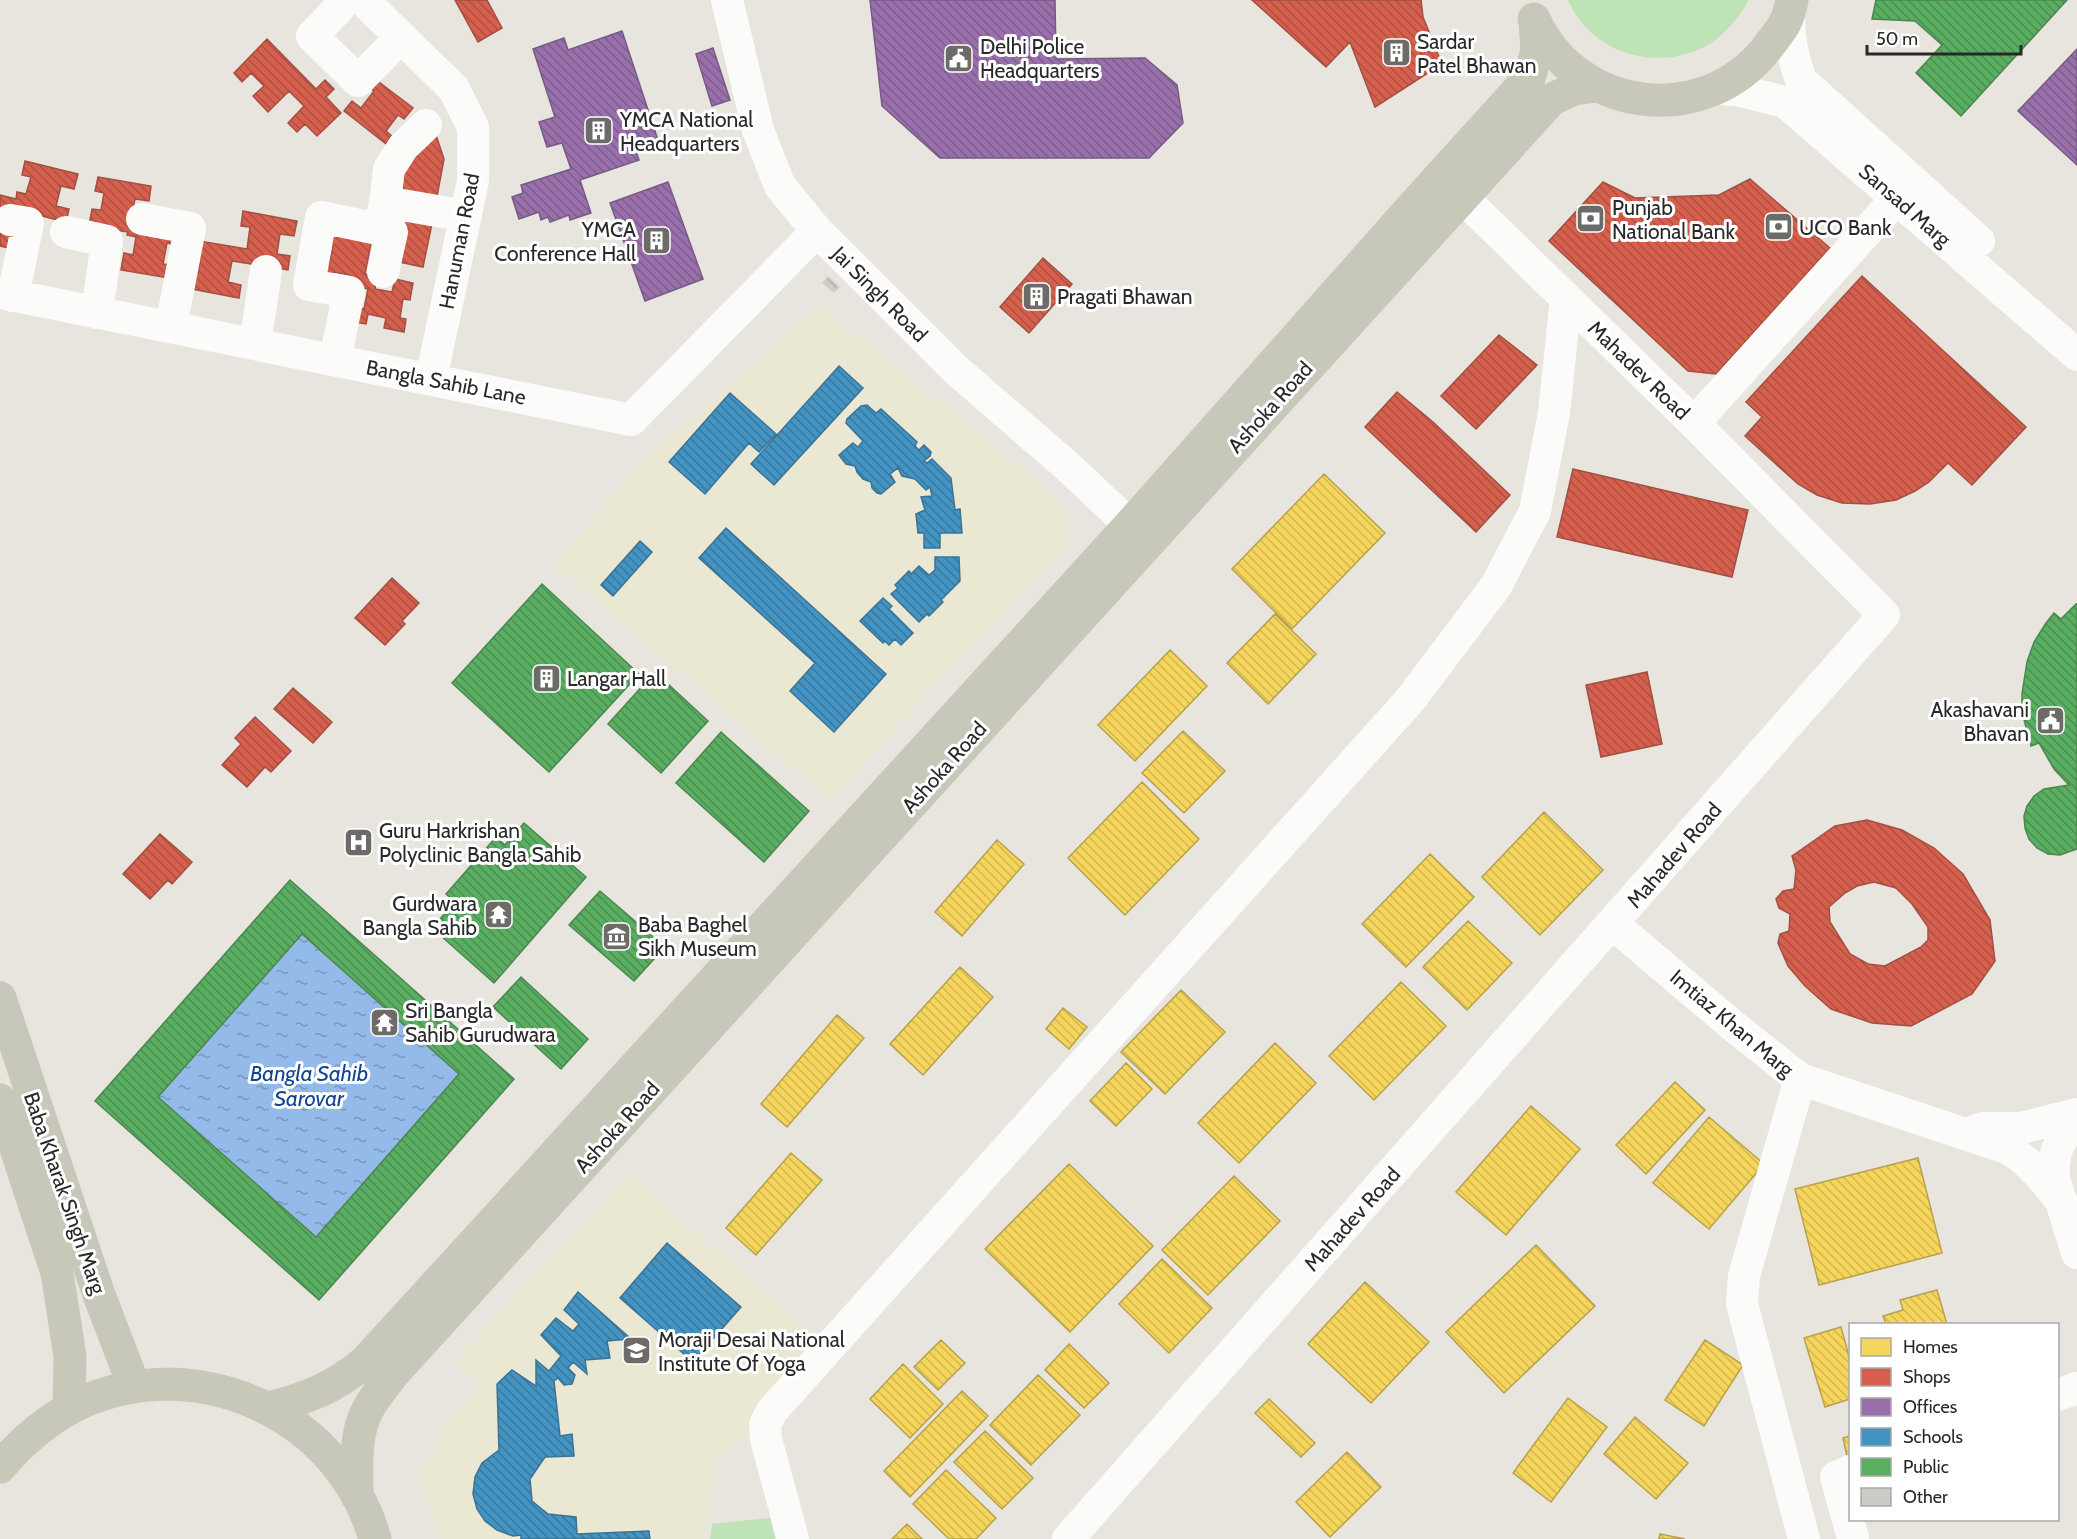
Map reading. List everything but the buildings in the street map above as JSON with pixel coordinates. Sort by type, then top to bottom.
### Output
[{"type":"main road","points":[[1532,11],[1552,50],[1576,73],[1597,86],[1620,95],[1644,100],[1669,101],[1693,97],[1734,79],[1765,52],[1791,9]]},
{"type":"main road","name":"Ashoka Road","points":[[269,1408],[322,1391],[346,1377],[365,1362],[753,936],[768,890],[872,771],[931,740],[1130,525],[1529,78],[1537,51],[1532,11]]},
{"type":"main road","name":"Ashoka Road","points":[[357,1496],[360,1430],[368,1410],[393,1374],[1552,99],[1574,89],[1597,86]]},
{"type":"main road","name":"Baba Kharak Singh Marg","points":[[0,998],[99,1295],[134,1386]]},
{"type":"main road","name":"Baba Kharak Singh Marg","points":[[0,1100],[57,1273],[70,1356],[69,1409]]},
{"type":"main road","points":[[0,1467],[18,1446],[42,1426],[69,1409],[101,1395],[134,1386],[169,1383],[204,1386],[237,1395],[269,1408],[296,1425],[320,1445],[340,1469],[357,1496],[375,1539]]},
{"type":"street","name":"Jai Singh Road","points":[[727,0],[758,130],[780,186],[817,231],[955,369],[1066,465],[1130,525]]},
{"type":"street","name":"Hanuman Road","points":[[351,3],[401,37],[454,89],[473,127],[474,181],[431,379]]},
{"type":"street","points":[[351,3],[312,36],[358,81],[401,37]]},
{"type":"street","name":"Sansad Marg","points":[[1791,9],[1789,39],[1793,60],[1801,80],[2077,329]]},
{"type":"street","name":"Sansad Marg","points":[[1716,88],[1737,90],[1785,102],[2077,355]]},
{"type":"street","points":[[383,272],[392,232],[382,215],[389,169],[403,147],[426,125]]},
{"type":"street","name":"Mahadev Road","points":[[1068,1539],[1884,615],[1694,423],[1462,196]]},
{"type":"street","points":[[1694,423],[1897,198]]},
{"type":"street","points":[[335,360],[349,292],[309,285],[321,217],[466,216]]},
{"type":"street","points":[[142,219],[190,228],[171,327]]},
{"type":"street","points":[[6,295],[28,223],[10,220]]},
{"type":"street","name":"Bangla Sahib Lane","points":[[6,295],[631,420],[817,231]]},
{"type":"street","points":[[66,232],[107,241],[96,312]]},
{"type":"street","points":[[255,344],[266,271]]},
{"type":"street","points":[[793,1539],[766,1439],[765,1425],[772,1412],[1410,700],[1496,586],[1535,511],[1554,413],[1566,298]]},
{"type":"street","name":"Imtiaz Khan Marg","points":[[1613,924],[1732,1025],[1800,1079],[2007,1148],[2023,1157],[2040,1173],[2067,1188]]},
{"type":"street","points":[[1800,1079],[1744,1276],[1742,1304],[1804,1539]]},
{"type":"street","points":[[1966,1134],[1982,1128],[2021,1128],[2077,1114]]},
{"type":"street","points":[[2077,1122],[2063,1136],[2053,1167],[2067,1188],[2077,1253]]},
{"type":"street","points":[[2059,1395],[2077,1388]]},
{"type":"street","points":[[1849,1472],[1836,1477],[1853,1538]]},
{"type":"shaded area","points":[[820,306],[1025,470],[1062,508],[1068,528],[1063,550],[829,799],[553,564],[644,461]]},
{"type":"shaded area","name":"Moraji Desai National Institute Of Yoga","points":[[630,1175],[820,1341],[750,1433],[718,1456],[704,1539],[441,1539],[419,1479],[446,1424],[481,1383],[455,1361]]},
{"type":"green space","points":[[1568,0],[1748,0],[1733,23],[1714,41],[1692,52],[1668,57],[1644,57],[1620,51],[1599,39],[1581,22]]},
{"type":"green space","points":[[770,1518],[775,1539],[710,1539],[712,1524]]},
{"type":"water","name":"Bangla Sahib Sarovar","points":[[302,934],[459,1074],[316,1237],[158,1097]]},
{"type":"place","name":"Sardar Patel Bhawan","points":[[1396,53]]},
{"type":"place","name":"Delhi Police Headquarters","points":[[959,58]]},
{"type":"place","name":"YMCA National Headquarters","points":[[599,131]]},
{"type":"place","name":"Punjab National Bank","points":[[1591,219]]},
{"type":"place","name":"UCO Bank","points":[[1778,227]]},
{"type":"place","name":"YMCA Conference Hall","points":[[657,241]]},
{"type":"place","name":"Pragati Bhawan","points":[[1036,296]]},
{"type":"place","name":"Langar Hall","points":[[546,678]]},
{"type":"place","name":"Akashavani Bhavan","points":[[2050,721]]},
{"type":"place","name":"Guru Harkrishan Polyclinic Bangla Sahib","points":[[358,842]]},
{"type":"place","name":"Gurdwara Bangla Sahib","points":[[498,915]]},
{"type":"place","name":"Baba Baghel Sikh Museum","points":[[617,936]]},
{"type":"place","name":"Sri Bangla Sahib Gurudwara","points":[[384,1022]]},
{"type":"place","name":"Moraji Desai National Institute Of Yoga","points":[[637,1351]]}]
